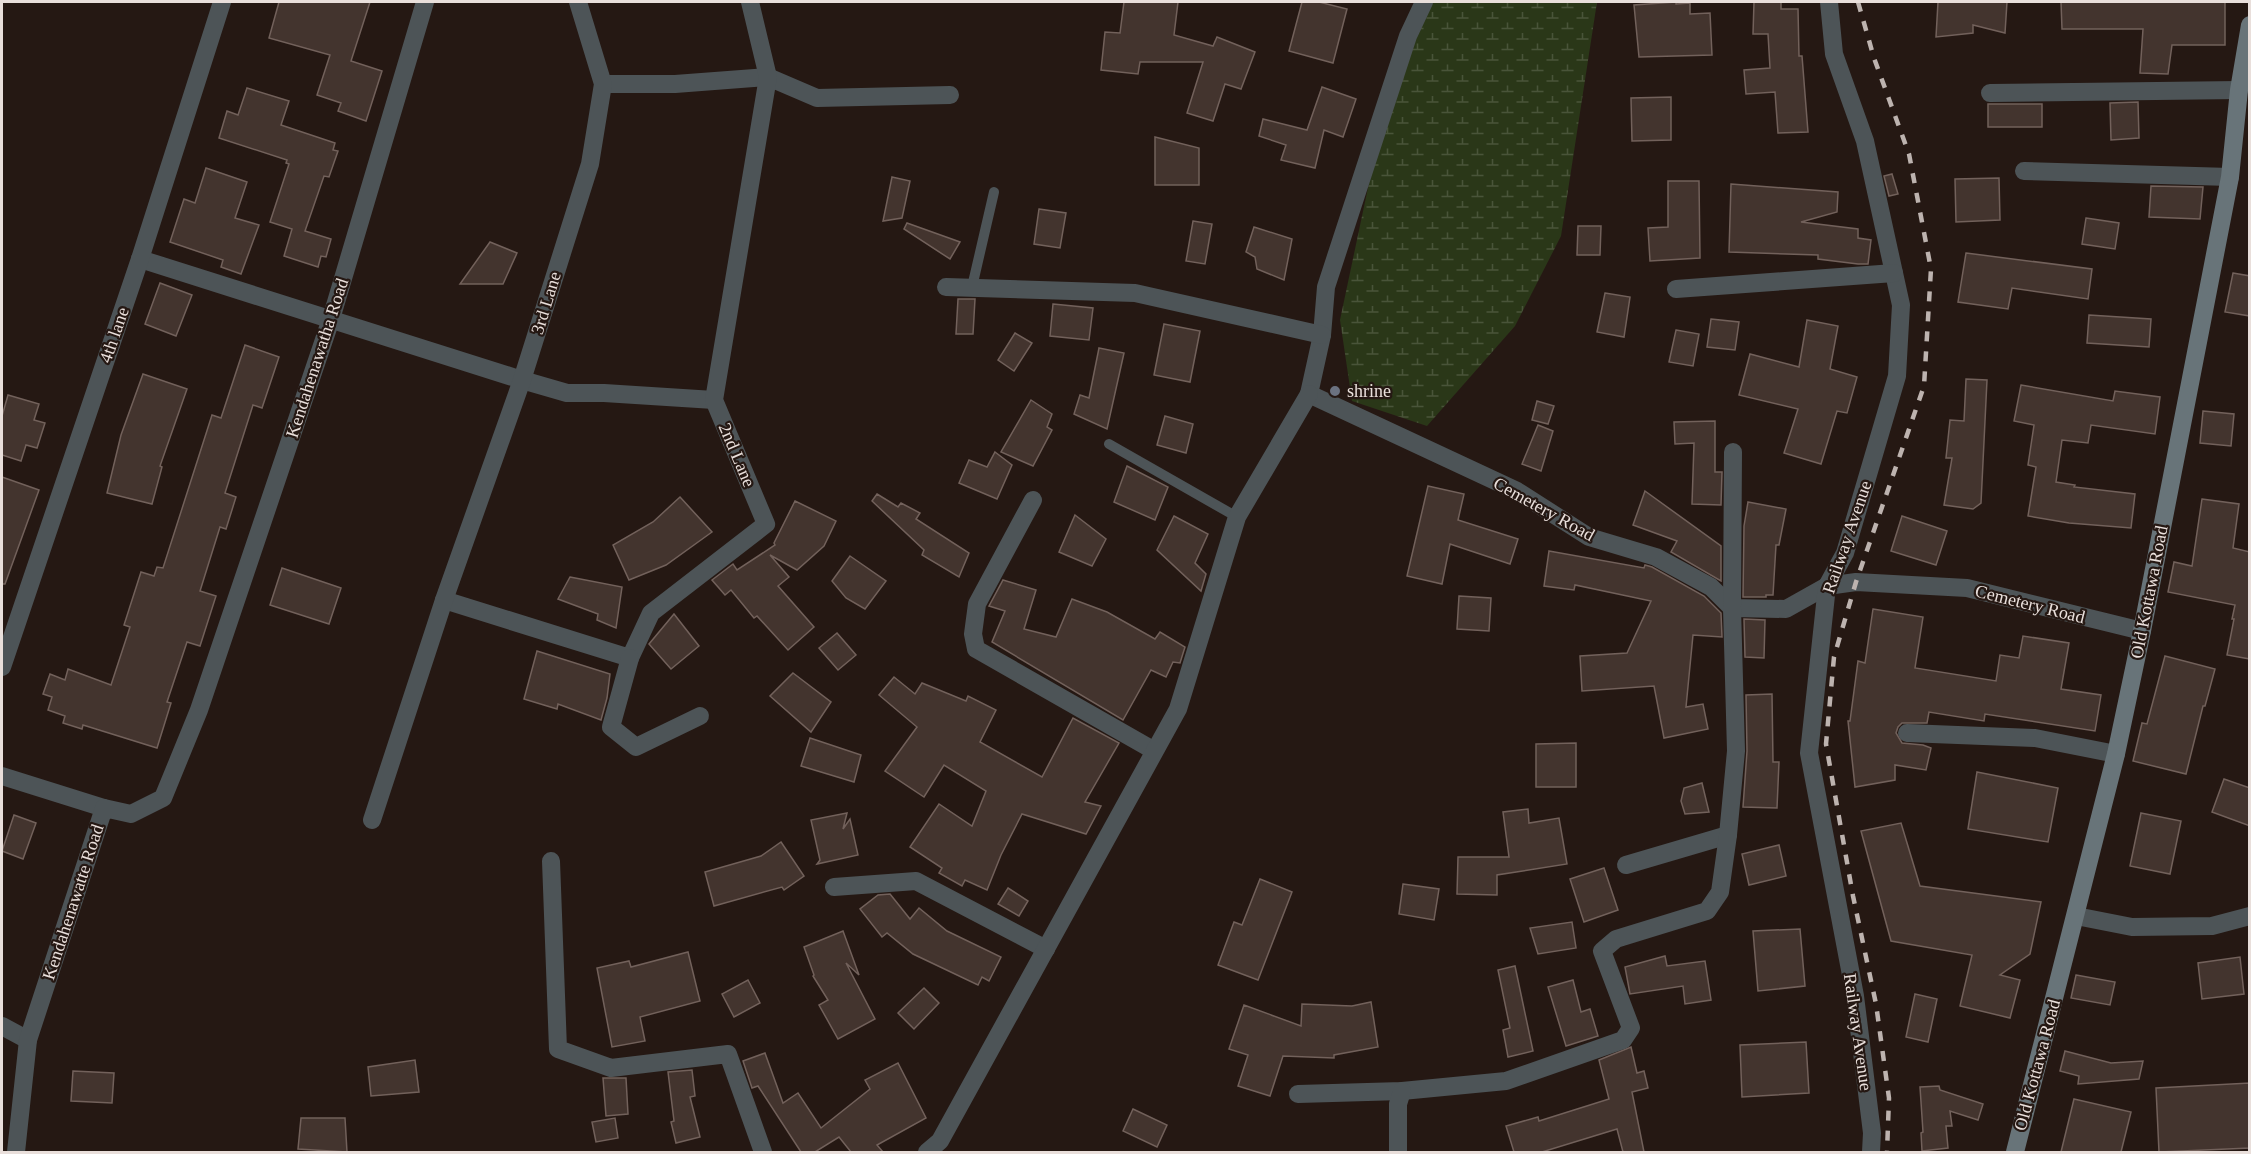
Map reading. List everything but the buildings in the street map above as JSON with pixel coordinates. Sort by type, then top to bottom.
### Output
[{"type":"street","name":"4th lane","points":[[2,667],[140,259],[222,2]]},
{"type":"street","name":"Kendahenawatha Road","points":[[199,710],[331,319],[425,2]]},
{"type":"street","name":"3rd Lane","points":[[372,820],[444,600],[522,380],[590,164],[603,84],[578,2]]},
{"type":"street","name":"2nd Lane","points":[[630,658],[651,613],[766,524],[714,400],[768,77],[750,2]]},
{"type":"street","points":[[927,1152],[940,1141],[1153,750],[1178,709],[1237,517],[1309,394],[1322,335],[1326,287],[1408,36],[1424,2]]},
{"type":"street","name":"Railway Avenue","points":[[1829,2],[1834,54],[1865,141],[1902,305],[1897,376],[1845,553],[1827,586],[1809,753],[1855,996],[1872,1133],[1871,1152]]},
{"type":"street","name":"Old Kottawa Road","points":[[2015,1152],[2116,754],[2142,631],[2230,177],[2239,90],[2250,25]]},
{"type":"street","points":[[603,84],[675,84],[768,77],[817,98],[950,94]]},
{"type":"street","points":[[1990,93],[2239,90]]},
{"type":"street","points":[[2024,171],[2230,177]]},
{"type":"street","points":[[140,259],[567,393],[714,400]]},
{"type":"street","points":[[1676,289],[1894,273]]},
{"type":"street","points":[[946,286],[1135,293],[1322,335]]},
{"type":"street","name":"Cemetery Road","points":[[1309,394],[1517,491],[1588,537],[1656,557],[1711,587],[1732,608],[1786,609],[1827,586],[1856,582],[1966,588],[2142,631]]},
{"type":"street","points":[[1298,1094],[1402,1091],[1506,1082],[1623,1040],[1630,1028],[1602,951],[1616,939],[1707,911],[1720,892],[1736,751],[1732,608],[1733,452]]},
{"type":"street","points":[[1033,500],[978,604],[973,634],[976,649],[1153,750]]},
{"type":"street","points":[[444,600],[630,658],[611,727],[636,747],[700,716]]},
{"type":"street","name":"Kendahenawatte Road","points":[[16,1152],[28,1040],[104,808],[131,814],[163,798],[199,710]]},
{"type":"street","points":[[1907,733],[2035,738],[2116,754]]},
{"type":"street","points":[[2,776],[104,808]]},
{"type":"street","points":[[1626,865],[1728,835]]},
{"type":"street","points":[[551,861],[558,1049],[611,1068],[728,1054],[763,1152]]},
{"type":"street","points":[[834,887],[916,881],[1046,949]]},
{"type":"street","points":[[2076,916],[2132,927],[2212,926],[2250,916]]},
{"type":"street","points":[[2,1026],[28,1040]]},
{"type":"street","points":[[1398,1152],[1398,1104],[1402,1091]]},
{"type":"lane","points":[[972,287],[993,192]]},
{"type":"lane","points":[[1109,444],[1237,517]]},
{"type":"green space","points":[[1420,2],[1597,2],[1561,236],[1515,326],[1427,426],[1352,401],[1340,320],[1383,117]]},
{"type":"railway","points":[[1858,2],[1874,58],[1909,154],[1931,269],[1924,386],[1856,582],[1834,657],[1826,744],[1853,896],[1876,1004],[1889,1098],[1887,1152]]},
{"type":"place","name":"shrine","points":[[1335,391]]}]
